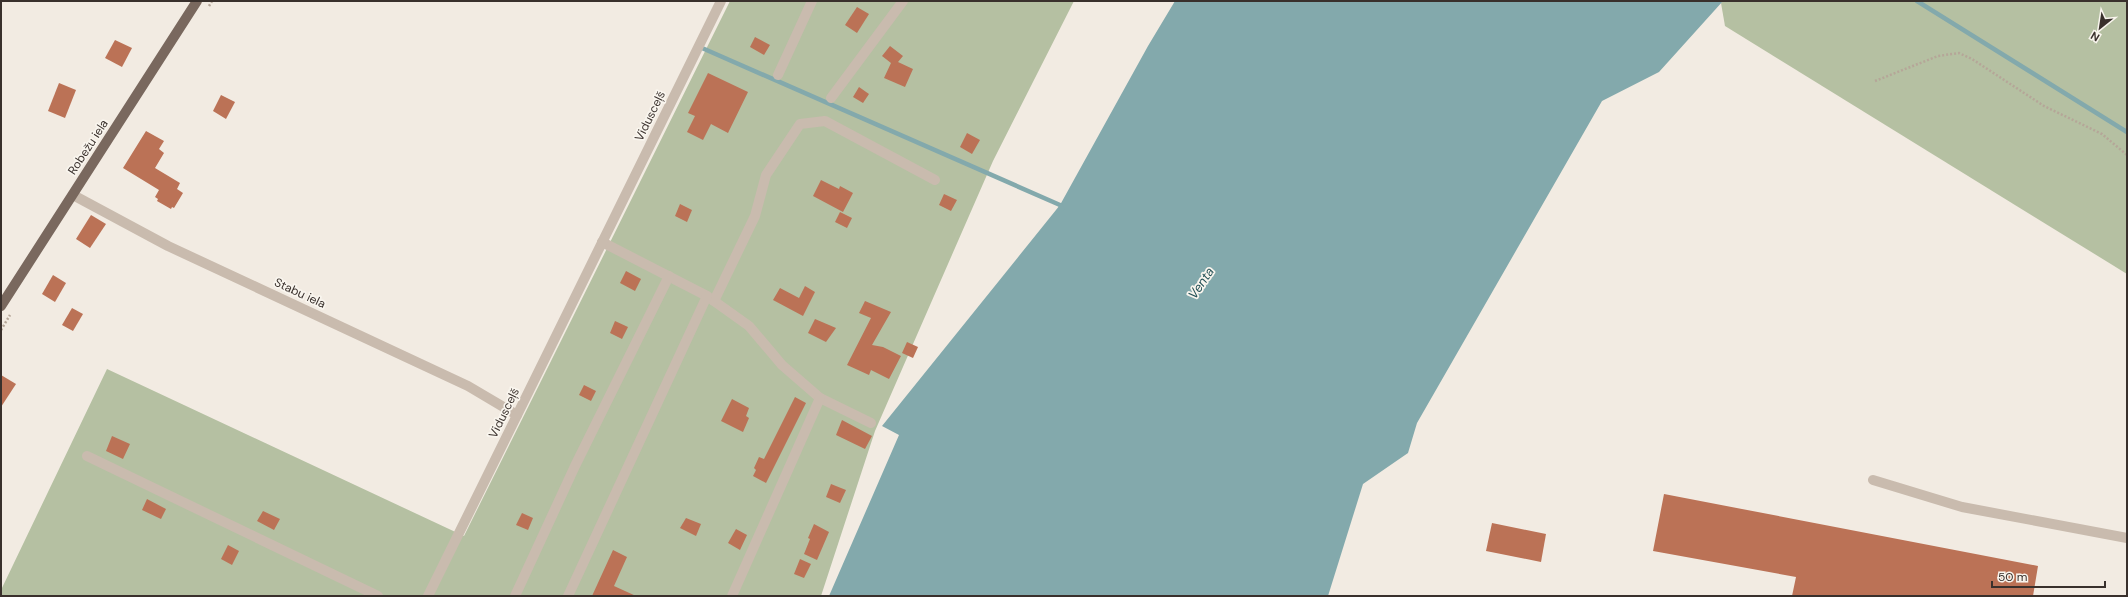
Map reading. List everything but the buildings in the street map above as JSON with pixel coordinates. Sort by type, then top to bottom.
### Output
[{"type":"main road","name":"Robežu iela","points":[[1,306],[197,1]]},
{"type":"street","name":"Vidusceļš","points":[[428,596],[720,1]]},
{"type":"street","points":[[778,75],[812,1]]},
{"type":"street","points":[[831,98],[903,1]]},
{"type":"street","points":[[568,596],[711,298],[754,216],[766,175],[800,124],[825,121],[935,180]]},
{"type":"street","name":"Stabu iela","points":[[73,195],[168,246],[468,386],[517,415]]},
{"type":"street","points":[[602,242],[711,298],[749,326],[782,365],[820,398],[871,423]]},
{"type":"street","points":[[515,596],[575,466],[669,276]]},
{"type":"street","points":[[732,596],[820,398]]},
{"type":"street","points":[[87,456],[378,596]]},
{"type":"street","points":[[1873,480],[1962,507],[2127,538]]},
{"type":"path","points":[[1875,81],[1938,56],[1959,53],[1972,59],[2044,106],[2102,134],[2127,155]]},
{"type":"green space","points":[[730,1],[1074,1],[993,161],[875,431],[821,596],[1,596],[1,590],[107,369],[464,536]]},
{"type":"green space","points":[[1723,1],[2127,1],[2127,274],[1725,26],[1721,3]]},
{"type":"water","name":"Venta","points":[[1175,1],[1723,1],[1659,72],[1602,101],[1417,423],[1408,453],[1363,484],[1328,596],[829,596],[899,435],[882,426],[1060,205],[1148,46]]},
{"type":"waterway","points":[[1917,1],[2127,132]]},
{"type":"waterway","points":[[702,48],[1060,205],[1062,209]]}]
